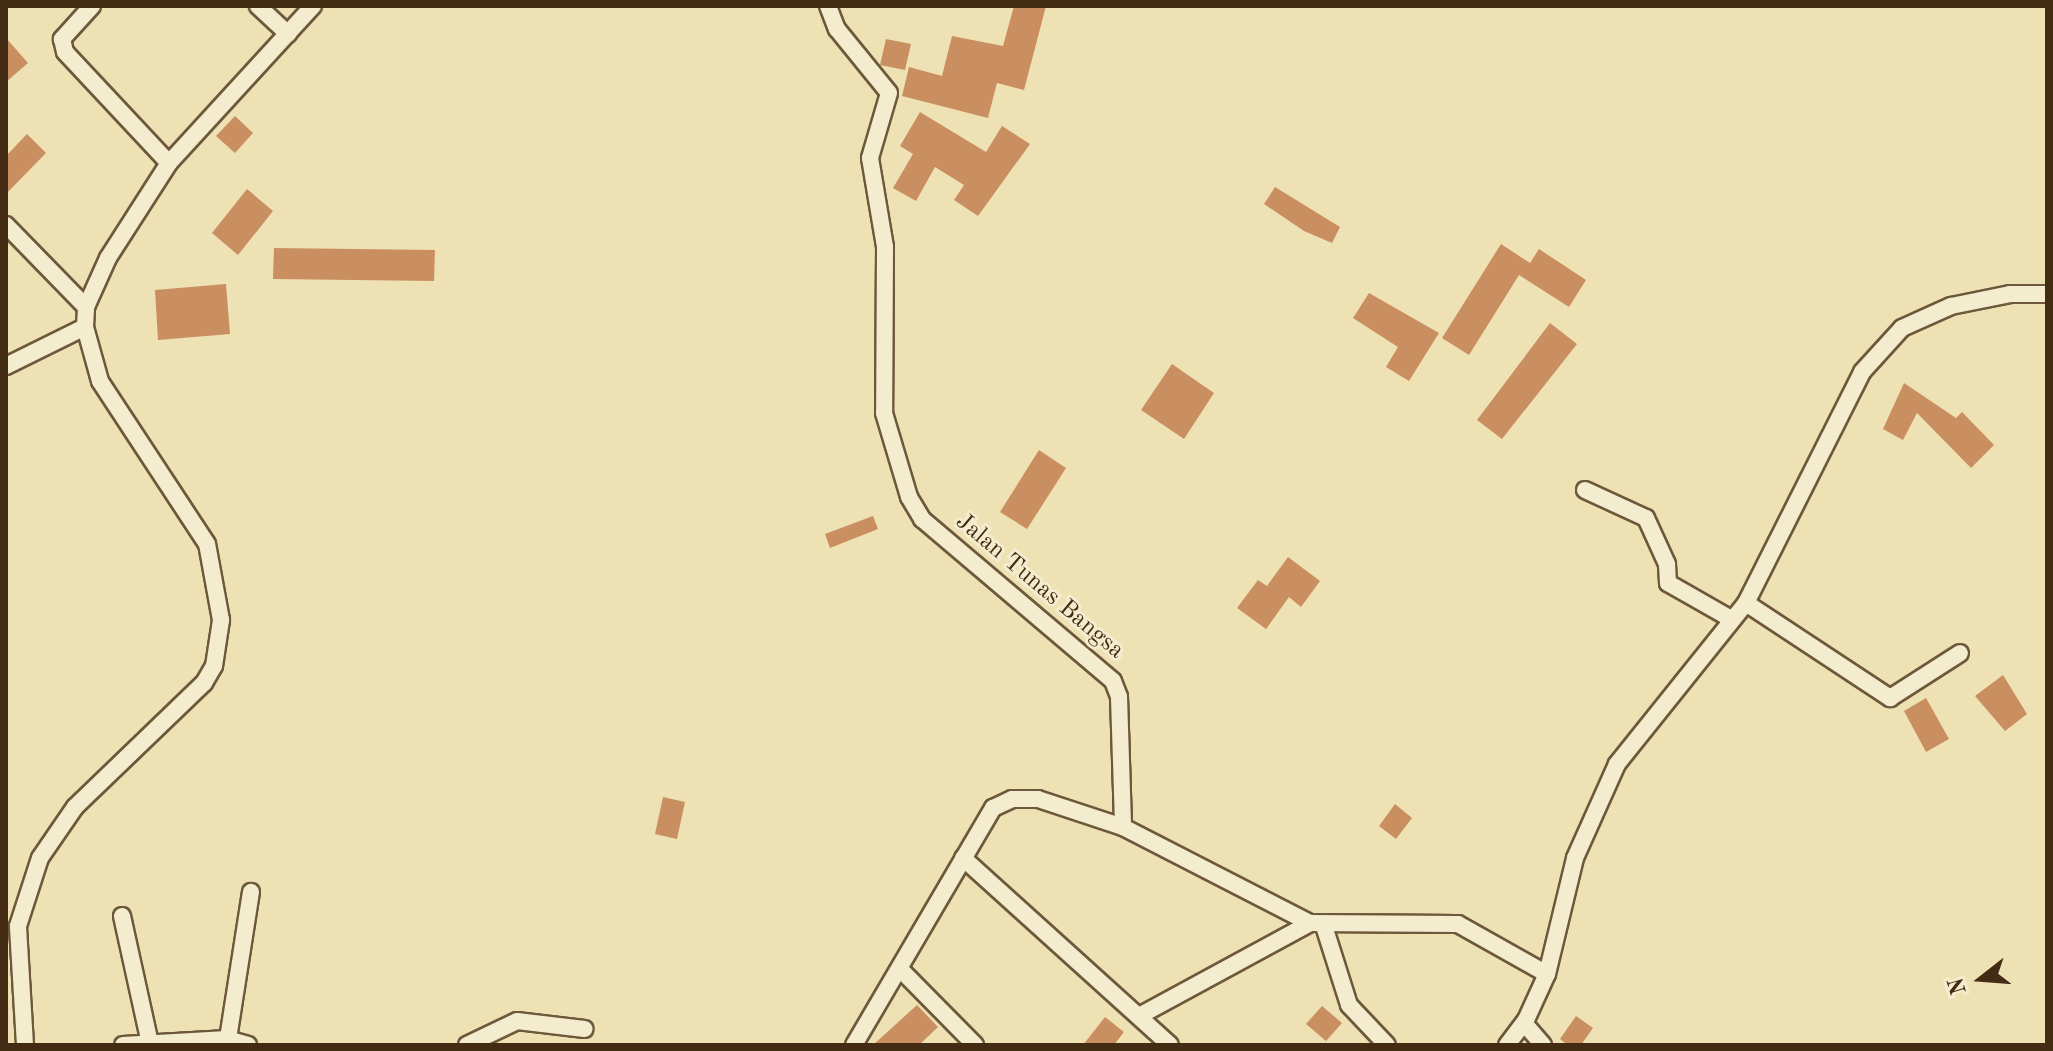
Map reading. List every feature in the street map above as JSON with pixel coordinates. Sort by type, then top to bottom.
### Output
[{"type":"street","points":[[92,6],[62,39],[65,52],[169,163]]},
{"type":"street","points":[[258,6],[288,34]]},
{"type":"street","points":[[25,1045],[18,926],[40,858],[75,807],[204,683],[214,666],[221,620],[217,578],[198,524],[112,404],[85,327],[86,307],[108,258],[169,163],[313,6]]},
{"type":"street","name":"Jalan Tunas Bangsa","points":[[828,6],[837,29],[889,93],[870,158],[885,247],[884,413],[909,497],[922,519],[1113,681],[1119,697],[1123,827]]},
{"type":"street","points":[[6,225],[86,307]]},
{"type":"street","points":[[1507,1045],[1524,1023],[1547,974],[1575,858],[1611,777],[1746,603],[1862,372],[1902,328],[1951,306],[2010,294],[2047,294]]},
{"type":"street","points":[[6,366],[85,327]]},
{"type":"street","points":[[1585,490],[1646,518],[1667,564],[1668,583],[1731,619]]},
{"type":"street","points":[[1746,603],[1890,698],[1960,653]]},
{"type":"street","points":[[854,1045],[993,808],[1012,799],[1038,799],[1123,827],[1317,924],[1458,924],[1547,974]]},
{"type":"street","points":[[963,858],[1170,1045]]},
{"type":"street","points":[[227,1042],[251,892]]},
{"type":"street","points":[[122,916],[139,1044]]},
{"type":"street","points":[[1139,1016],[1317,924]]},
{"type":"street","points":[[1317,924],[1349,1005],[1387,1045]]},
{"type":"street","points":[[900,969],[975,1045]]},
{"type":"street","points":[[467,1045],[517,1021],[585,1029]]},
{"type":"street","points":[[1524,1023],[1543,1045]]},
{"type":"street","points":[[123,1045],[227,1042],[248,1045]]},
{"type":"building","points":[[1014,6],[1046,6],[1024,90],[997,83],[988,118],[902,96],[909,67],[942,76],[952,36],[1003,46]]},
{"type":"building","points":[[6,38],[28,63],[6,82]]},
{"type":"building","points":[[886,39],[911,44],[905,70],[880,65]]},
{"type":"building","points":[[920,112],[986,152],[1002,126],[1030,144],[978,216],[954,200],[964,185],[935,167],[916,201],[893,188],[913,154],[900,146]]},
{"type":"building","points":[[235,116],[253,133],[235,153],[216,136]]},
{"type":"building","points":[[27,134],[46,153],[6,194],[6,156]]},
{"type":"building","points":[[1275,187],[1340,227],[1332,243],[1304,231],[1264,204]]},
{"type":"building","points":[[247,189],[273,211],[238,255],[212,233]]},
{"type":"building","points":[[1501,244],[1530,263],[1539,249],[1586,280],[1569,307],[1519,275],[1469,355],[1442,338]]},
{"type":"building","points":[[274,248],[435,250],[434,281],[273,279]]},
{"type":"building","points":[[226,284],[230,334],[158,340],[155,290]]},
{"type":"building","points":[[1369,293],[1439,333],[1409,381],[1386,367],[1398,347],[1353,318]]},
{"type":"building","points":[[1550,323],[1577,344],[1502,439],[1477,420]]},
{"type":"building","points":[[1172,364],[1214,393],[1184,439],[1141,410]]},
{"type":"building","points":[[1904,383],[1956,418],[1962,412],[1994,445],[1971,468],[1917,413],[1903,440],[1883,429]]},
{"type":"building","points":[[1039,450],[1066,468],[1027,529],[1000,512]]},
{"type":"building","points":[[873,516],[878,529],[830,548],[825,534]]},
{"type":"building","points":[[1288,557],[1320,581],[1301,607],[1289,597],[1266,629],[1237,608],[1258,580],[1267,586]]},
{"type":"building","points":[[2003,675],[2027,714],[2005,731],[1975,696]]},
{"type":"building","points":[[1926,698],[1949,739],[1926,752],[1904,711]]},
{"type":"building","points":[[663,797],[685,802],[677,839],[655,834]]},
{"type":"building","points":[[1395,804],[1412,818],[1396,839],[1379,826]]},
{"type":"building","points":[[917,1005],[938,1027],[919,1045],[873,1045]]},
{"type":"building","points":[[1322,1006],[1342,1023],[1326,1041],[1306,1024]]},
{"type":"building","points":[[1576,1016],[1593,1028],[1581,1045],[1568,1045],[1560,1039]]},
{"type":"building","points":[[1105,1017],[1124,1032],[1114,1045],[1083,1045]]}]
